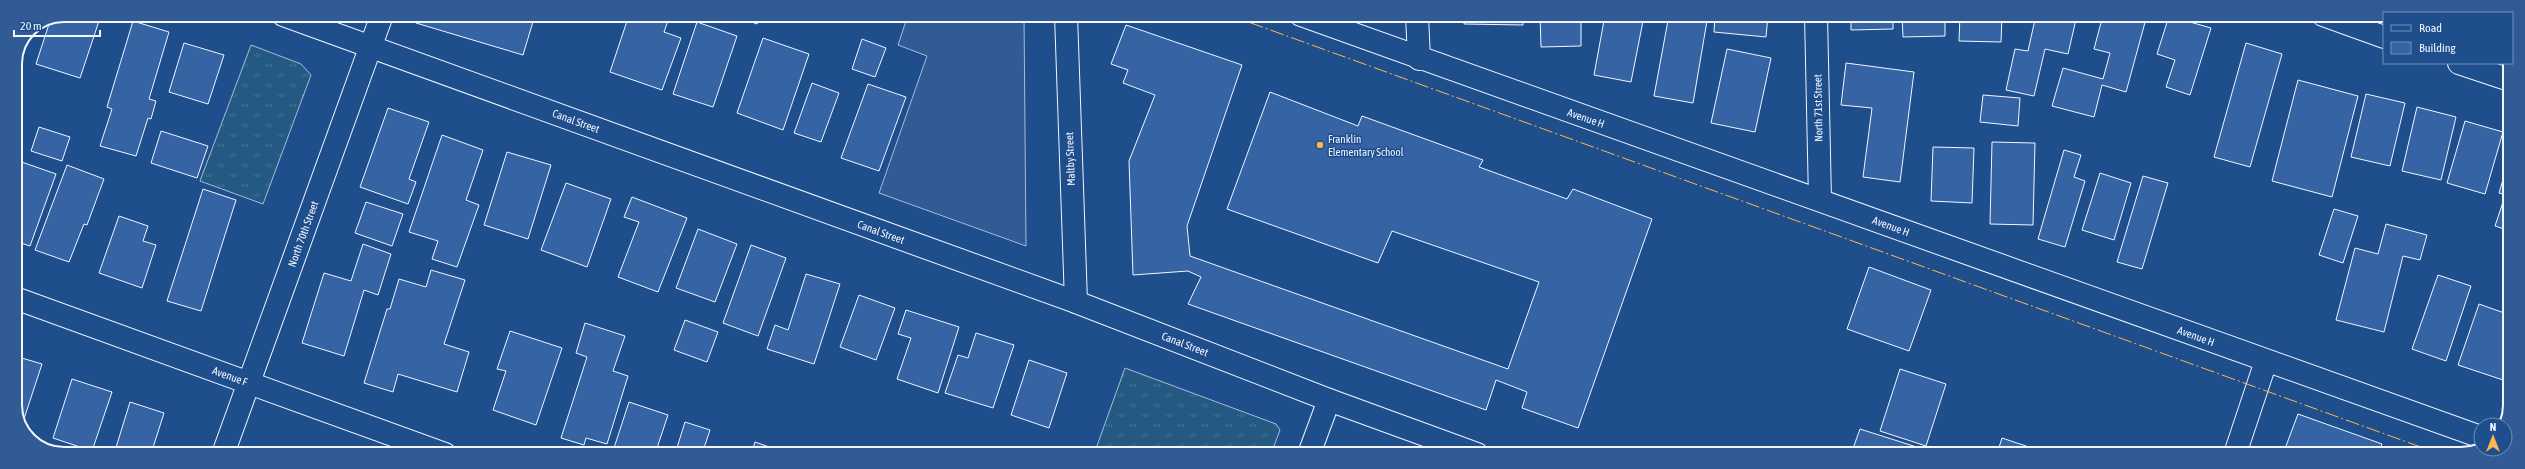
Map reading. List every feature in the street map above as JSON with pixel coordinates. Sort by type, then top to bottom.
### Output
[{"type":"street","name":"Canal Street","points":[[302,22],[1076,302],[1329,400],[1458,447]]},
{"type":"street","name":"North 70th Street","points":[[226,447],[380,22]]},
{"type":"street","name":"Maltby Street","points":[[1066,22],[1076,302]]},
{"type":"street","name":"Avenue H","points":[[1320,22],[1419,59],[1820,200],[2473,435]]},
{"type":"street","points":[[1417,22],[1419,59]]},
{"type":"street","name":"North 71st Street","points":[[1816,22],[1820,200]]},
{"type":"street","points":[[2342,22],[2383,37]]},
{"type":"street","points":[[2463,64],[2503,78]]},
{"type":"street","name":"Avenue F","points":[[22,301],[426,447]]},
{"type":"street","points":[[2237,447],[2266,361]]},
{"type":"street","points":[[1312,447],[1329,400]]},
{"type":"green space","points":[[251,45],[301,64],[311,75],[263,204],[200,181]]},
{"type":"green space","points":[[1125,368],[1276,424],[1280,430],[1274,447],[1097,447]]},
{"type":"shaded area","points":[[906,22],[1024,22],[1026,246],[879,193],[927,56],[898,45]]},
{"type":"building","points":[[64,22],[99,22],[80,78],[36,64],[49,25]]},
{"type":"building","points":[[133,22],[169,32],[149,99],[156,101],[151,119],[148,118],[136,156],[100,146],[112,109],[107,107]]},
{"type":"building","points":[[416,22],[533,22],[523,55]]},
{"type":"building","points":[[627,22],[668,22],[664,32],[681,38],[662,90],[610,72]]},
{"type":"building","points":[[697,22],[737,36],[713,107],[673,94]]},
{"type":"building","points":[[1464,22],[1523,22],[1523,25],[1464,24]]},
{"type":"building","points":[[1540,22],[1581,22],[1581,46],[1541,47]]},
{"type":"building","points":[[1604,22],[1643,22],[1631,82],[1594,75]]},
{"type":"building","points":[[1668,22],[1707,22],[1693,103],[1654,96]]},
{"type":"building","points":[[1715,22],[1767,22],[1766,37],[1714,32]]},
{"type":"building","points":[[1851,22],[1893,22],[1893,29],[1851,30]]},
{"type":"building","points":[[1902,22],[1945,22],[1945,36],[1903,37]]},
{"type":"building","points":[[1960,22],[2002,22],[2001,42],[1959,41]]},
{"type":"building","points":[[2034,22],[2075,22],[2068,54],[2045,49],[2034,96],[2006,90],[2015,49],[2028,51]]},
{"type":"building","points":[[2101,22],[2145,22],[2126,92],[2102,85],[2094,117],[2052,106],[2063,68],[2103,79],[2110,53],[2094,49]]},
{"type":"building","points":[[2167,22],[2190,22],[2211,28],[2190,95],[2166,87],[2175,60],[2157,54]]},
{"type":"building","points":[[1126,25],[1242,65],[1187,226],[1190,256],[1508,369],[1539,282],[1392,231],[1378,263],[1227,209],[1270,92],[1358,126],[1362,116],[1483,160],[1479,167],[1567,199],[1573,189],[1652,219],[1578,428],[1522,408],[1527,392],[1496,380],[1486,410],[1188,304],[1201,277],[1188,271],[1133,275],[1129,161],[1155,95],[1123,83],[1128,70],[1111,64]]},
{"type":"building","points":[[763,38],[809,54],[783,130],[737,113]]},
{"type":"building","points":[[862,39],[886,48],[875,77],[852,69]]},
{"type":"building","points":[[184,43],[224,55],[208,104],[169,92]]},
{"type":"building","points":[[2246,43],[2282,54],[2250,167],[2214,157]]},
{"type":"building","points":[[1727,49],[1771,58],[1755,132],[1711,123]]},
{"type":"building","points":[[1846,63],[1914,72],[1900,182],[1863,177],[1872,108],[1841,105]]},
{"type":"building","points":[[2298,80],[2358,96],[2332,197],[2272,181]]},
{"type":"building","points":[[812,83],[839,93],[821,142],[794,133]]},
{"type":"building","points":[[868,84],[906,97],[879,171],[841,158]]},
{"type":"building","points":[[2366,94],[2405,103],[2390,166],[2351,157]]},
{"type":"building","points":[[1983,95],[2020,98],[2018,126],[1980,122]]},
{"type":"building","points":[[2417,107],[2456,117],[2441,180],[2402,171]]},
{"type":"building","points":[[388,108],[429,122],[409,179],[416,182],[408,204],[360,187]]},
{"type":"building","points":[[2465,121],[2503,132],[2485,194],[2447,183]]},
{"type":"building","points":[[39,127],[70,137],[62,161],[31,151]]},
{"type":"building","points":[[161,131],[208,146],[197,178],[151,163]]},
{"type":"building","points":[[442,135],[483,150],[466,200],[479,205],[457,267],[432,259],[438,241],[409,232]]},
{"type":"building","points":[[1992,142],[2035,143],[2033,225],[1990,224]]},
{"type":"building","points":[[1933,147],[1974,148],[1972,203],[1931,201]]},
{"type":"building","points":[[2064,150],[2081,155],[2074,177],[2085,181],[2065,247],[2038,239]]},
{"type":"building","points":[[507,152],[551,165],[528,239],[484,225]]},
{"type":"building","points":[[22,162],[56,174],[30,246],[22,243]]},
{"type":"building","points":[[67,165],[104,179],[87,225],[84,224],[69,262],[35,250]]},
{"type":"building","points":[[2100,173],[2131,183],[2114,240],[2082,230]]},
{"type":"building","points":[[2143,176],[2168,183],[2142,269],[2117,262]]},
{"type":"building","points":[[2503,180],[2503,194],[2499,193]]},
{"type":"building","points":[[566,183],[611,199],[587,267],[541,250]]},
{"type":"building","points":[[203,189],[236,200],[201,311],[167,301]]},
{"type":"building","points":[[632,197],[687,218],[658,292],[618,277],[639,222],[624,217]]},
{"type":"building","points":[[366,202],[403,214],[392,246],[355,233]]},
{"type":"building","points":[[2503,202],[2503,229],[2495,226]]},
{"type":"building","points":[[2334,209],[2358,216],[2343,263],[2319,255]]},
{"type":"building","points":[[119,216],[148,226],[143,241],[156,245],[142,288],[99,273]]},
{"type":"building","points":[[2386,224],[2427,235],[2420,260],[2403,256],[2384,332],[2336,320],[2355,248],[2378,254]]},
{"type":"building","points":[[698,229],[737,244],[715,302],[676,288]]},
{"type":"building","points":[[363,244],[391,254],[378,295],[364,290],[344,356],[302,343],[324,273],[351,281]]},
{"type":"building","points":[[751,245],[786,258],[758,336],[723,323]]},
{"type":"building","points":[[1869,267],[1931,290],[1909,351],[1847,329]]},
{"type":"building","points":[[431,270],[465,280],[444,344],[469,352],[457,392],[398,374],[393,392],[364,383],[387,309],[390,309],[399,279],[426,287]]},
{"type":"building","points":[[806,274],[840,284],[814,364],[767,349],[775,325],[788,330]]},
{"type":"building","points":[[2438,275],[2471,286],[2446,361],[2412,349]]},
{"type":"building","points":[[859,295],[895,308],[876,360],[840,347]]},
{"type":"building","points":[[2479,304],[2503,313],[2503,380],[2458,365]]},
{"type":"building","points":[[906,310],[959,327],[938,393],[897,379],[911,338],[898,334]]},
{"type":"building","points":[[685,320],[718,332],[707,362],[674,350]]},
{"type":"building","points":[[585,323],[625,336],[613,371],[628,376],[607,444],[586,438],[584,445],[561,438],[587,357],[576,353]]},
{"type":"building","points":[[510,331],[562,348],[536,425],[493,410],[506,371],[497,369]]},
{"type":"building","points":[[976,333],[1014,345],[993,408],[945,393],[958,355],[968,358]]},
{"type":"building","points":[[22,358],[42,364],[24,418],[22,407]]},
{"type":"building","points":[[1029,360],[1067,373],[1049,428],[1011,415]]},
{"type":"building","points":[[1900,369],[1946,384],[1926,446],[1880,431]]},
{"type":"building","points":[[72,379],[112,392],[93,447],[80,447],[53,438]]},
{"type":"building","points":[[130,402],[164,413],[153,447],[116,447]]},
{"type":"building","points":[[629,402],[668,415],[657,447],[614,447]]},
{"type":"building","points":[[2298,414],[2382,444],[2381,447],[2286,447]]},
{"type":"building","points":[[685,422],[710,430],[704,447],[677,447]]},
{"type":"building","points":[[1860,429],[1917,447],[1854,447]]},
{"type":"building","points":[[2002,438],[2029,447],[1999,447]]},
{"type":"building","points":[[755,442],[769,447],[753,447]]},
{"type":"power","points":[[1248,22],[2421,447]]},
{"type":"place","name":"Franklin Elementary School","points":[[1320,145]]}]
